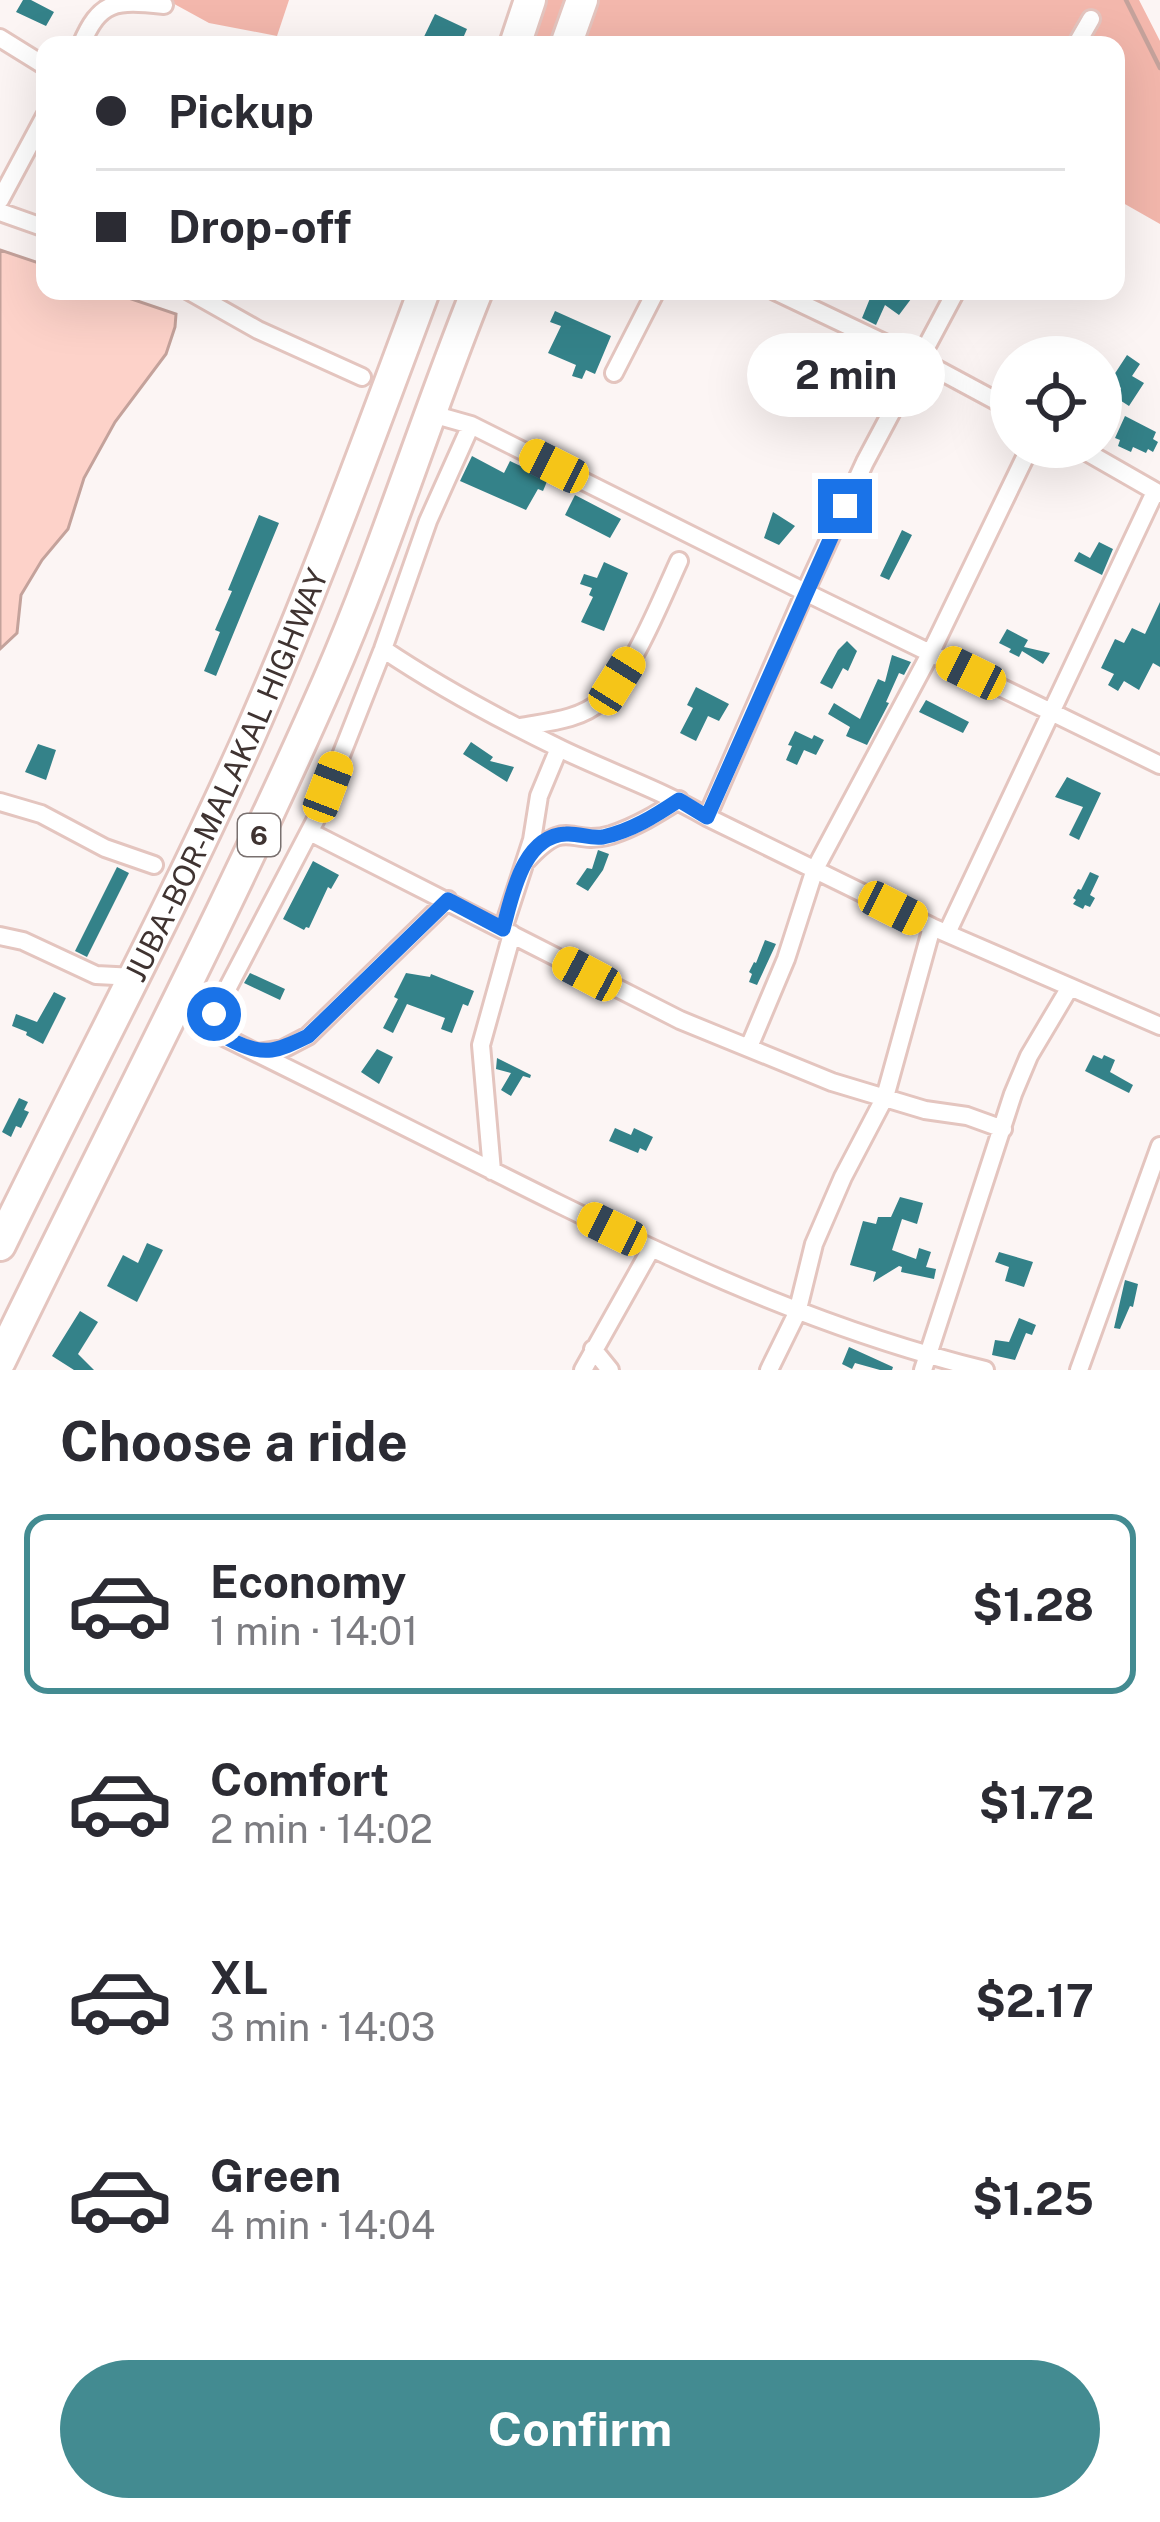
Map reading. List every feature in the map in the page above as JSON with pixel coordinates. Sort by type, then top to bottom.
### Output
[{"type":"highway","points":[[517,36],[530,0]]},
{"type":"highway","points":[[569,36],[582,0]]},
{"type":"highway","name":"JUBA-BOR-MALAKAL HIGHWAY","points":[[0,1245],[248,740],[336,526],[421,300]]},
{"type":"highway","name":"JUBA-BOR-MALAKAL HIGHWAY","points":[[0,1361],[250,856],[330,677],[474,300]]},
{"type":"street","points":[[85,36],[94,15],[106,5],[164,5]]},
{"type":"street","points":[[1081,36],[1091,19]]},
{"type":"street","points":[[0,38],[36,60]]},
{"type":"street","points":[[0,200],[36,133]]},
{"type":"street","points":[[0,212],[36,225]]},
{"type":"street","points":[[205,300],[258,330],[362,376]]},
{"type":"street","points":[[614,373],[651,300]]},
{"type":"street","points":[[794,300],[990,398]]},
{"type":"street","points":[[707,817],[865,462],[951,300]]},
{"type":"street","points":[[432,414],[471,424],[1160,765]]},
{"type":"street","points":[[471,424],[428,521],[310,832],[214,1014],[214,1025],[222,1036],[652,1249],[926,1363],[985,1370]]},
{"type":"street","points":[[749,1047],[787,959],[815,869],[930,654],[1020,468]]},
{"type":"street","points":[[769,1370],[797,1313],[814,1244],[885,1097],[940,930],[1157,493],[1114,468]]},
{"type":"street","points":[[520,727],[573,716],[600,702],[644,637],[679,561]]},
{"type":"street","points":[[383,649],[559,748],[679,800],[940,930],[1160,1026]]},
{"type":"street","points":[[492,1171],[481,1045],[522,865],[532,840],[538,796],[559,748]]},
{"type":"street","points":[[522,865],[557,835],[608,836],[638,825],[679,800]]},
{"type":"street","points":[[0,802],[41,814],[105,848],[154,865]]},
{"type":"street","points":[[310,832],[680,1021],[832,1082],[925,1110],[967,1115],[1003,1129]]},
{"type":"street","points":[[256,1053],[283,1048],[308,1036],[448,900]]},
{"type":"street","points":[[0,937],[23,940],[96,975],[135,977]]},
{"type":"street","points":[[926,1363],[1013,1094],[1029,1056],[1070,987]]},
{"type":"street","points":[[1079,1370],[1160,1146]]},
{"type":"street","points":[[583,1370],[652,1249]]},
{"type":"street","points":[[593,1349],[610,1370]]},
{"type":"shaded area","points":[[167,0],[289,0],[277,36],[209,23]]},
{"type":"shaded area","points":[[518,0],[1139,0],[1160,41],[1160,224],[1125,204],[1125,36],[506,36]]},
{"type":"shaded area","points":[[0,250],[36,262],[36,300],[135,300],[176,314],[166,354],[115,422],[84,478],[68,529],[21,595],[17,633],[0,649]]},
{"type":"building","points":[[23,0],[54,12],[46,26],[16,12]]},
{"type":"building","points":[[435,14],[467,29],[464,36],[424,36]]},
{"type":"building","points":[[869,300],[910,300],[899,315],[885,305],[876,325],[862,318]]},
{"type":"building","points":[[555,311],[611,336],[595,374],[586,370],[582,379],[572,376],[576,365],[548,353],[561,326],[550,322]]},
{"type":"building","points":[[1127,355],[1140,364],[1132,376],[1144,383],[1129,406],[1122,402],[1122,363]]},
{"type":"building","points":[[843,366],[854,372],[842,403],[826,396]]},
{"type":"building","points":[[1125,416],[1156,432],[1153,452],[1122,448]]},
{"type":"building","points":[[472,456],[504,473],[510,461],[548,479],[526,510],[460,481]]},
{"type":"building","points":[[575,495],[621,519],[610,538],[565,515]]},
{"type":"building","points":[[773,512],[795,526],[779,545],[764,538]]},
{"type":"building","points":[[259,515],[279,523],[216,676],[204,671],[220,632],[215,630],[232,591],[228,590]]},
{"type":"building","points":[[902,530],[912,535],[889,580],[880,576]]},
{"type":"building","points":[[1099,542],[1113,549],[1102,575],[1074,561],[1079,552],[1090,558]]},
{"type":"building","points":[[604,562],[628,573],[604,631],[581,622],[593,597],[589,595],[592,588],[580,584],[584,574],[597,578]]},
{"type":"building","points":[[1160,602],[1160,667],[1153,663],[1139,690],[1124,681],[1118,691],[1108,685],[1114,674],[1101,668],[1115,639],[1124,643],[1132,628],[1145,634]]},
{"type":"building","points":[[1007,629],[1028,640],[1024,647],[1050,653],[1043,664],[1022,651],[1019,657],[999,643]]},
{"type":"building","points":[[847,641],[857,651],[832,689],[820,683]]},
{"type":"building","points":[[892,655],[911,662],[904,675],[899,673],[867,745],[846,736],[850,727],[828,714],[834,703],[860,719],[878,679],[885,682]]},
{"type":"building","points":[[696,687],[729,704],[719,721],[708,716],[696,741],[680,733],[693,708],[687,705]]},
{"type":"building","points":[[926,700],[969,722],[963,733],[919,712]]},
{"type":"building","points":[[795,731],[824,740],[816,755],[804,750],[797,765],[786,760]]},
{"type":"building","points":[[471,742],[493,757],[490,761],[514,767],[507,782],[463,754]]},
{"type":"building","points":[[38,744],[56,750],[46,780],[25,772]]},
{"type":"building","points":[[1067,777],[1101,793],[1079,840],[1069,835],[1083,807],[1055,797]]},
{"type":"building","points":[[598,850],[609,854],[588,891],[576,884],[587,868],[592,869]]},
{"type":"building","points":[[313,861],[339,875],[304,930],[283,919]]},
{"type":"building","points":[[117,867],[129,873],[87,957],[75,951]]},
{"type":"building","points":[[1090,872],[1099,876],[1090,895],[1095,898],[1083,909],[1073,904],[1073,898]]},
{"type":"building","points":[[765,940],[776,944],[757,985],[749,982],[749,972]]},
{"type":"building","points":[[250,973],[285,989],[280,1000],[244,983]]},
{"type":"building","points":[[406,973],[431,974],[474,991],[468,1006],[463,1004],[452,1033],[441,1029],[445,1018],[407,1004],[393,1033],[383,1028]]},
{"type":"building","points":[[54,992],[66,998],[43,1044],[12,1026],[16,1014],[37,1022]]},
{"type":"building","points":[[377,1049],[393,1057],[379,1084],[361,1072]]},
{"type":"building","points":[[1093,1055],[1115,1060],[1110,1072],[1133,1085],[1129,1093],[1085,1071]]},
{"type":"building","points":[[497,1058],[531,1075],[523,1076],[511,1096],[501,1090],[511,1073],[496,1069]]},
{"type":"building","points":[[19,1098],[28,1102],[24,1110],[29,1112],[11,1137],[2,1132]]},
{"type":"building","points":[[615,1128],[631,1135],[634,1128],[653,1137],[646,1151],[640,1148],[638,1153],[609,1141]]},
{"type":"building","points":[[900,1197],[923,1203],[917,1224],[902,1219],[892,1250],[916,1259],[919,1248],[931,1252],[926,1267],[936,1269],[934,1279],[901,1272],[899,1266],[873,1282],[876,1272],[850,1265],[863,1221],[876,1224],[878,1217],[891,1217]]},
{"type":"building","points":[[147,1243],[163,1250],[137,1302],[107,1286],[123,1255],[138,1263]]},
{"type":"building","points":[[999,1252],[1033,1262],[1024,1287],[1005,1281],[1009,1267],[995,1262]]},
{"type":"building","points":[[1125,1280],[1138,1284],[1133,1307],[1120,1329],[1114,1328]]},
{"type":"building","points":[[80,1311],[98,1322],[78,1354],[94,1370],[74,1370],[52,1356]]},
{"type":"building","points":[[1019,1318],[1036,1325],[1032,1335],[1026,1333],[1015,1360],[992,1355],[995,1340],[1009,1342]]},
{"type":"building","points":[[849,1347],[892,1370],[855,1363],[852,1369],[842,1364]]},
{"type":"waterway","points":[[1126,0],[1160,68]]},
{"type":"route","points":[[214,1014],[214,1025],[222,1036],[256,1053],[283,1048],[308,1036],[448,900],[503,929],[522,865],[557,835],[608,836],[638,825],[679,800],[707,817],[845,506]]}]
